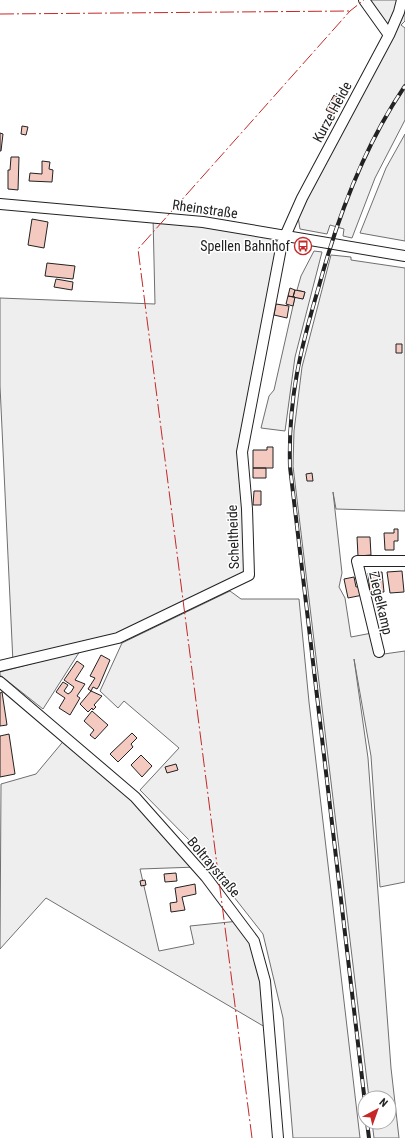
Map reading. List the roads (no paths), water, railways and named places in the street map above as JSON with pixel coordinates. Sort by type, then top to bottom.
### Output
[{"type":"street","points":[[364,0],[389,35]]},
{"type":"street","name":"Kurze Heide","points":[[285,236],[302,198],[389,35],[399,12],[402,0]]},
{"type":"street","name":"Rheinstraße","points":[[0,204],[196,221],[405,256]]},
{"type":"street","name":"Scheltheide","points":[[0,666],[118,638],[250,575],[247,509],[242,452],[282,243],[285,236]]},
{"type":"street","name":"Ziegelkamp","points":[[379,652],[357,561],[405,561]]},
{"type":"street","name":"Boltraystraße","points":[[0,682],[135,797],[206,877],[254,941],[265,981],[278,1138]]},
{"type":"railway","points":[[363,1090],[290,467],[290,443],[293,397],[301,354],[326,260],[344,208],[365,157],[390,109],[405,86]]},
{"type":"railway","points":[[368,1130],[369,1138]]},
{"type":"place","name":"Spellen Bahnhof","points":[[303,246]]}]
